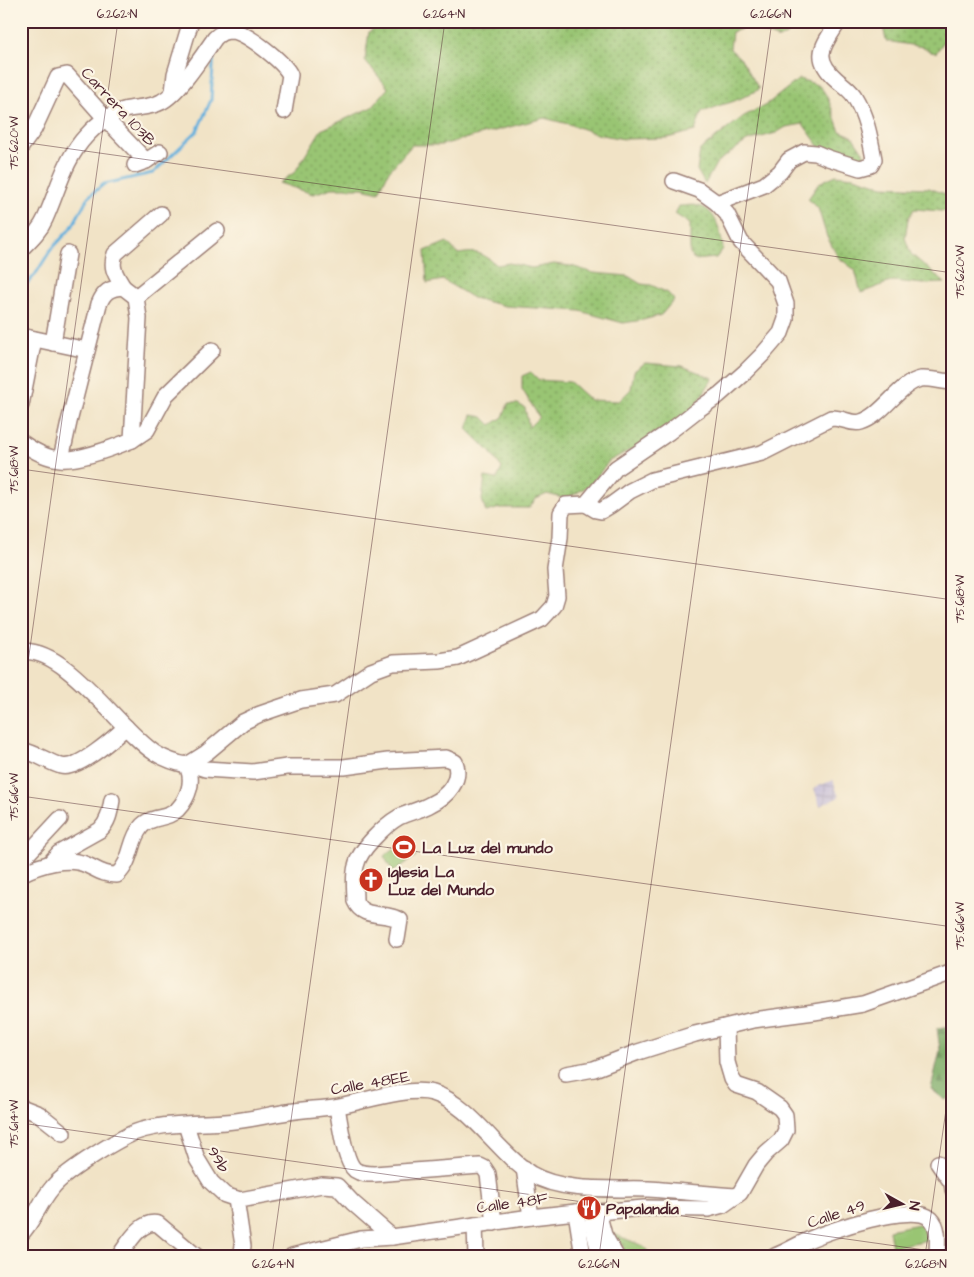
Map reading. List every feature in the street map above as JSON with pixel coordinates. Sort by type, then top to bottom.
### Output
[{"type":"street","points":[[173,93],[175,74],[191,21]]},
{"type":"street","points":[[717,203],[764,185],[780,172],[789,160],[804,152],[816,152],[828,158],[860,168],[871,165],[874,158],[864,112],[852,94],[827,71],[822,61],[824,43],[839,21]]},
{"type":"street","points":[[21,249],[38,231],[45,220],[57,186],[74,150],[87,135],[105,118],[124,110],[161,102],[173,93],[215,38],[228,31],[248,38],[282,63],[288,70],[290,75],[284,111]]},
{"type":"street","name":"Carrera 103B","points":[[21,147],[34,130],[58,77],[67,75],[141,163],[160,152]]},
{"type":"street","points":[[586,504],[616,468],[670,432],[719,395],[764,354],[781,333],[786,319],[786,304],[778,281],[741,242],[727,214],[717,203],[700,190],[674,181]]},
{"type":"street","points":[[132,440],[139,318],[136,297],[123,287],[113,269],[112,261],[115,254],[161,214]]},
{"type":"street","points":[[136,297],[217,230]]},
{"type":"street","points":[[53,343],[68,254]]},
{"type":"street","points":[[67,458],[88,350],[103,294],[108,290],[123,287]]},
{"type":"street","points":[[21,405],[28,338],[88,350]]},
{"type":"street","points":[[21,442],[34,450],[67,458],[94,453],[132,440],[147,430],[166,395],[212,350]]},
{"type":"street","points":[[190,763],[206,753],[243,722],[260,714],[301,700],[334,694],[371,671],[393,663],[439,661],[458,658],[542,619],[554,606],[557,596],[555,570],[560,538],[561,513],[566,505],[586,504],[601,511],[630,491],[652,480],[762,453],[831,418],[860,423],[875,416],[908,385],[921,379],[953,382]]},
{"type":"street","points":[[21,652],[37,652],[51,658],[89,689],[126,727],[154,752],[175,763],[190,763],[205,769],[253,772],[287,767],[344,767],[388,761],[446,758],[455,762],[458,774],[455,783],[448,791],[432,804],[400,816],[387,825],[360,855],[356,865],[355,900],[357,906],[370,914],[393,916],[400,920],[397,939]]},
{"type":"street","points":[[21,750],[34,752],[58,766],[66,767],[101,749],[126,727]]},
{"type":"street","points":[[21,874],[50,863],[76,862],[86,864],[99,872],[117,875],[125,868],[137,833],[142,826],[149,820],[177,811],[188,792],[191,777],[190,763]]},
{"type":"street","points":[[50,863],[59,853],[100,830],[105,825],[109,817],[112,800]]},
{"type":"street","points":[[21,861],[60,820]]},
{"type":"street","points":[[566,1074],[594,1069],[677,1039],[726,1026],[753,1020],[863,1004],[953,972]]},
{"type":"street","points":[[726,1026],[727,1062],[732,1079],[736,1085],[758,1092],[780,1108],[786,1122],[784,1136],[760,1160],[745,1187],[736,1196]]},
{"type":"street","name":"Calle 48EE","points":[[21,1234],[51,1188],[71,1171],[120,1139],[133,1133],[168,1126],[226,1122],[337,1107],[399,1093],[431,1092],[444,1098],[460,1109],[524,1168],[546,1181],[575,1186],[613,1189],[648,1189],[736,1196]]},
{"type":"street","points":[[21,1107],[39,1114],[63,1133]]},
{"type":"street","points":[[337,1107],[347,1155],[350,1164],[357,1171],[374,1174],[480,1166],[488,1174],[494,1223]]},
{"type":"street","name":"99b","points":[[186,1125],[197,1159],[211,1182],[225,1195],[236,1199]]},
{"type":"street","points":[[938,1163],[953,1187]]},
{"type":"street","points":[[524,1168],[532,1216]]},
{"type":"street","points":[[240,1256],[243,1246],[236,1199],[322,1185],[337,1186],[392,1236]]},
{"type":"street","name":"Calle 48F","points":[[292,1256],[361,1239],[494,1223],[532,1216],[644,1208],[708,1209],[723,1205],[736,1196]]},
{"type":"street","points":[[584,1256],[588,1212]]},
{"type":"street","points":[[588,1212],[600,1256]]},
{"type":"street","points":[[588,1212],[600,1226],[616,1256]]},
{"type":"street","name":"Calle 49","points":[[775,1256],[829,1232],[878,1218],[903,1214],[924,1216],[931,1220],[937,1233],[937,1256]]},
{"type":"street","points":[[120,1256],[140,1229],[148,1223],[158,1224],[196,1256]]},
{"type":"street","points":[[475,1225],[476,1256]]},
{"type":"shaded area","points":[[833,780],[839,797],[820,806],[814,788]]},
{"type":"green space","points":[[384,21],[807,21],[779,39],[748,27],[732,32],[730,49],[742,60],[759,89],[736,100],[710,110],[702,111],[695,131],[667,138],[624,139],[597,134],[544,118],[441,145],[412,145],[389,171],[379,192],[363,188],[332,188],[313,194],[279,183],[295,172],[321,130],[372,107],[388,88],[365,60],[369,32]]},
{"type":"green space","points":[[882,21],[953,21],[953,28],[936,53],[923,47],[886,41]]},
{"type":"green space","points":[[799,79],[817,85],[822,89],[840,131],[852,136],[867,158],[866,164],[822,150],[803,124],[786,127],[776,133],[747,141],[717,162],[705,184],[697,170],[700,150],[744,116],[766,105]]},
{"type":"green space","points":[[836,175],[854,177],[883,186],[929,188],[953,197],[953,212],[914,209],[908,219],[905,238],[911,254],[945,283],[923,284],[893,281],[861,293],[855,270],[838,257],[827,237],[818,208],[808,199],[819,183]]},
{"type":"green space","points":[[679,206],[699,206],[705,208],[714,217],[723,249],[716,258],[694,260],[690,254],[690,224],[675,214]]},
{"type":"green space","points":[[447,242],[458,254],[479,254],[487,257],[497,265],[509,263],[532,268],[554,264],[571,266],[594,273],[628,276],[641,284],[651,285],[668,293],[674,300],[661,315],[623,323],[580,311],[505,306],[473,298],[443,280],[427,283],[425,251]]},
{"type":"green space","points":[[645,363],[682,366],[713,378],[692,411],[638,446],[609,461],[591,484],[567,499],[547,494],[536,499],[529,508],[500,508],[486,512],[482,500],[485,477],[497,479],[502,468],[490,452],[467,429],[472,415],[483,417],[491,425],[503,417],[508,404],[518,404],[525,408],[529,427],[539,417],[522,389],[522,376],[531,372],[539,380],[570,382],[590,400],[619,401],[631,389],[634,371]]},
{"type":"green space","name":"La Luz del mundo","points":[[407,839],[416,856],[393,872],[384,856]]},
{"type":"green space","points":[[953,1026],[953,1096],[945,1100],[931,1089],[940,1050],[937,1028]]},
{"type":"green space","points":[[924,1223],[928,1240],[892,1247],[889,1230]]},
{"type":"green space","points":[[611,1233],[643,1246],[652,1256],[625,1256],[623,1246]]},
{"type":"waterway","points":[[21,290],[35,275],[50,251],[72,227],[88,197],[104,184],[153,173],[197,131],[211,100],[214,49]]},
{"type":"place","name":"La Luz del mundo","points":[[404,847]]},
{"type":"place","name":"Iglesia La Luz del Mundo","points":[[371,880]]},
{"type":"place","name":"Papalandia","points":[[589,1208]]}]
